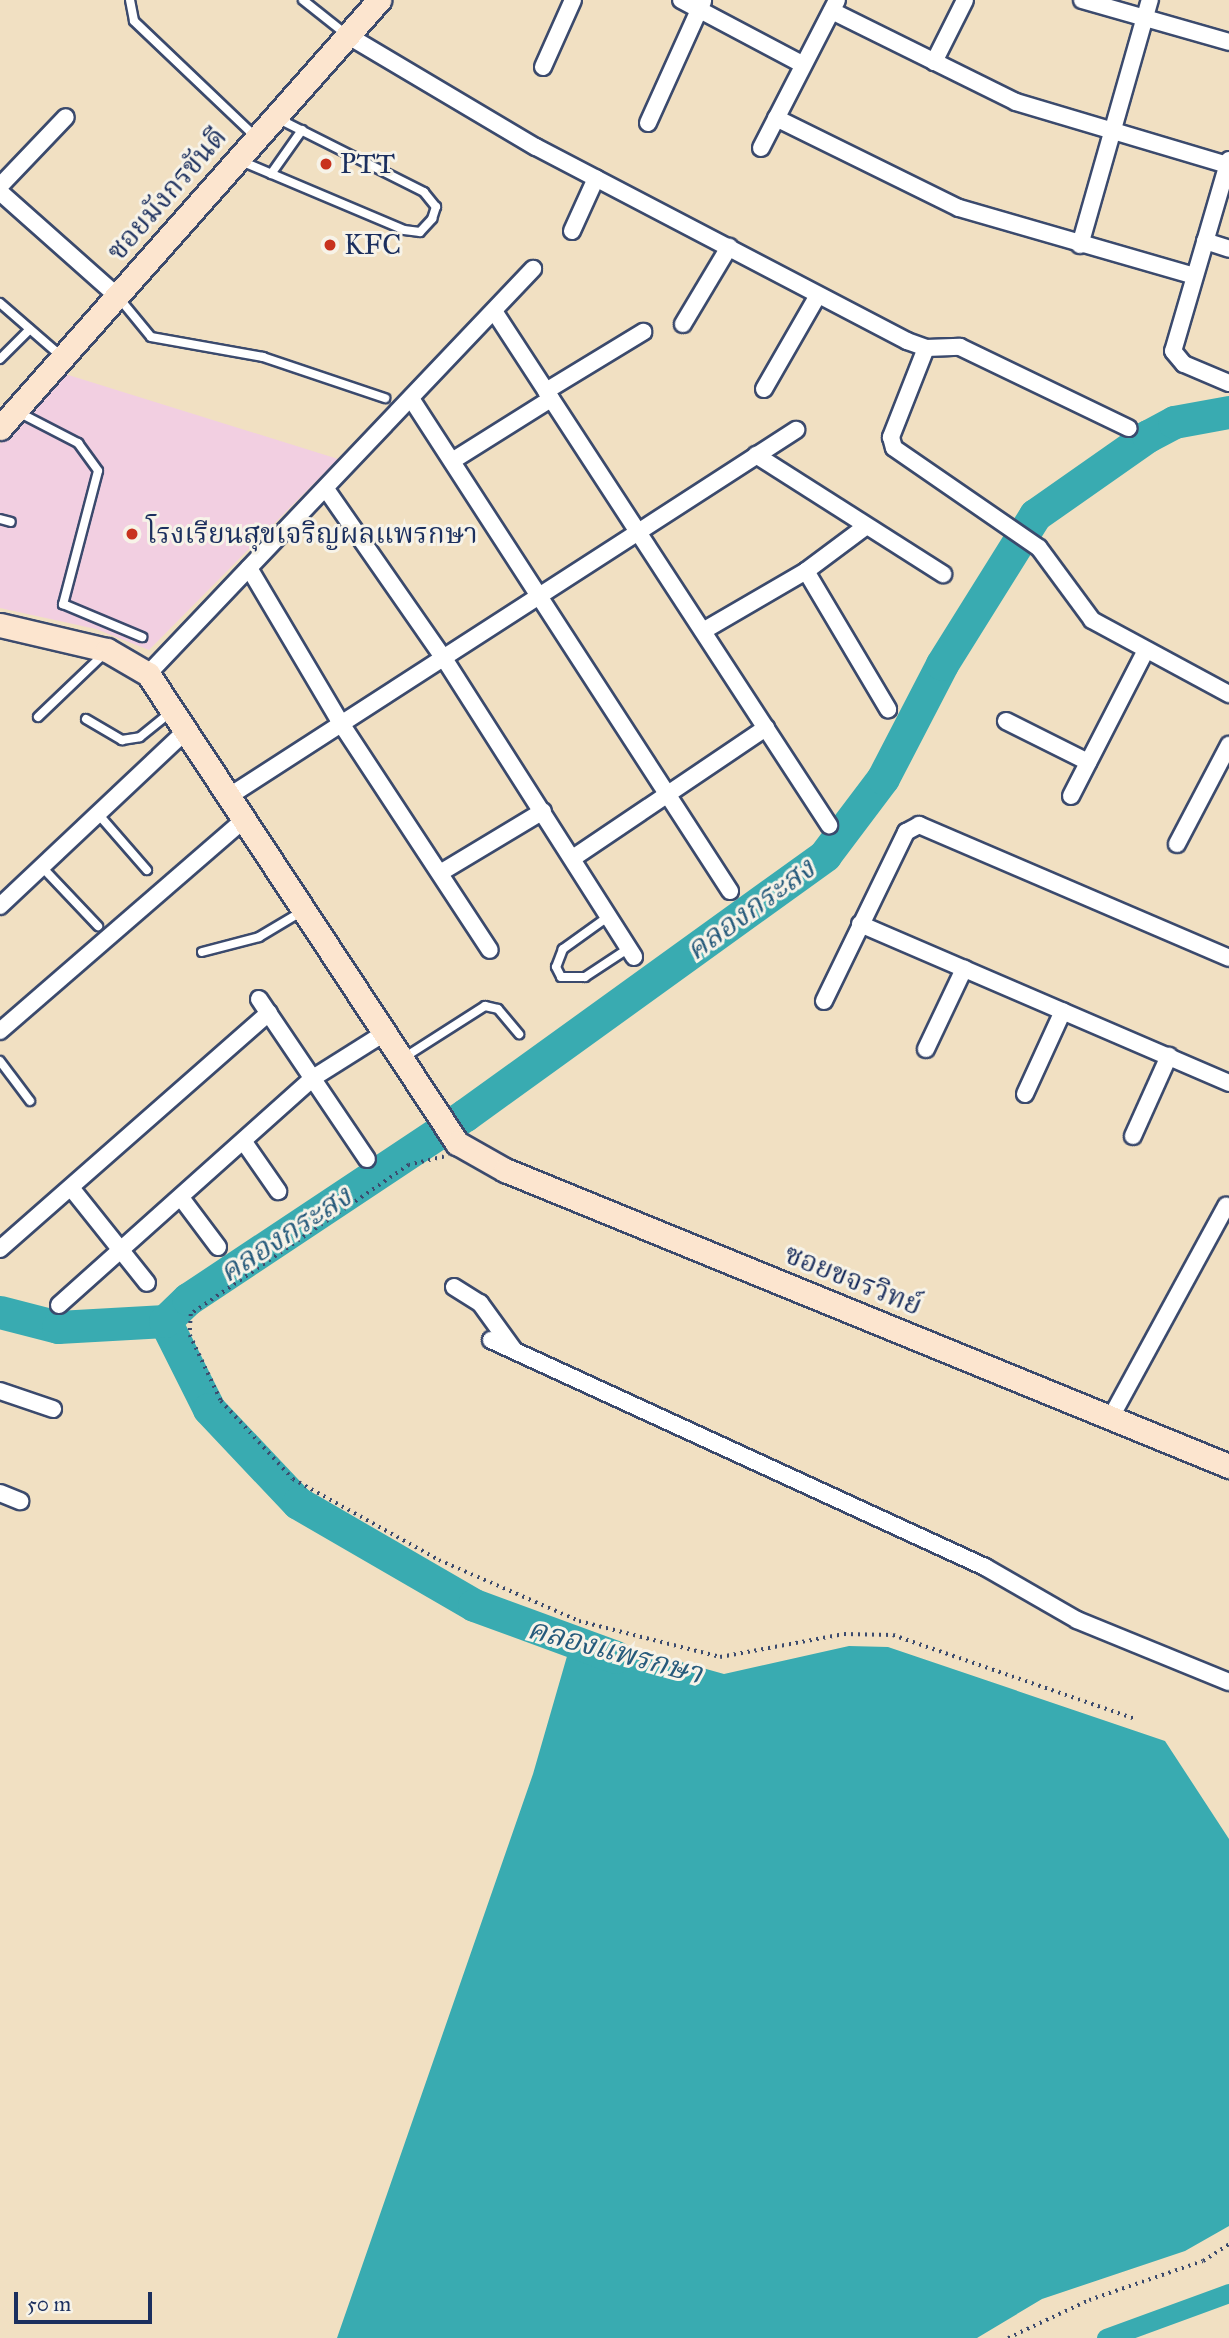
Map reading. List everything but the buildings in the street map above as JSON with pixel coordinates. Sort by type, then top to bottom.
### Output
[{"type":"street","name":"ซอยมังกรขันดี","points":[[0,428],[379,0]]},
{"type":"street","points":[[543,67],[573,0]]},
{"type":"street","points":[[681,0],[701,4],[802,64]]},
{"type":"street","points":[[934,62],[965,0]]},
{"type":"street","points":[[1082,0],[1144,20],[1229,42]]},
{"type":"street","points":[[1080,245],[1150,0]]},
{"type":"street","points":[[648,123],[701,4]]},
{"type":"street","points":[[761,149],[834,5],[934,62],[1016,102],[1228,162],[1173,351],[1184,364],[1229,383]]},
{"type":"street","points":[[347,34],[596,178],[818,295],[926,348],[960,347],[1128,428]]},
{"type":"street","points":[[0,186],[66,117]]},
{"type":"street","points":[[776,118],[959,208],[1194,276]]},
{"type":"street","points":[[572,231],[596,178]]},
{"type":"street","points":[[0,192],[117,296]]},
{"type":"street","points":[[1206,242],[1229,248]]},
{"type":"street","points":[[684,324],[729,247]]},
{"type":"street","points":[[0,625],[107,650],[148,674],[412,400],[533,268]]},
{"type":"street","points":[[764,389],[818,295]]},
{"type":"street","points":[[494,311],[829,825]]},
{"type":"street","points":[[452,461],[643,332]]},
{"type":"street","points":[[926,348],[891,443],[1007,522],[1039,548],[1092,620],[1229,694]]},
{"type":"street","points":[[412,400],[543,598],[730,891]]},
{"type":"street","points":[[231,795],[641,536],[796,430]]},
{"type":"street","points":[[756,455],[864,527],[943,574]]},
{"type":"street","points":[[326,489],[445,660],[631,952]]},
{"type":"street","points":[[703,631],[806,571],[864,527]]},
{"type":"street","points":[[250,568],[342,725],[490,950]]},
{"type":"street","points":[[806,571],[888,709]]},
{"type":"street","points":[[1071,796],[1146,650]]},
{"type":"street","name":"ซอยขจรวิทย์","points":[[148,674],[175,709],[306,909],[426,1104],[457,1143],[481,1159],[1229,1466]]},
{"type":"street","points":[[1006,721],[1088,762]]},
{"type":"street","points":[[573,858],[766,728]]},
{"type":"street","points":[[0,906],[188,729]]},
{"type":"street","points":[[1177,844],[1229,745]]},
{"type":"street","points":[[440,873],[543,811]]},
{"type":"street","points":[[0,1031],[246,818]]},
{"type":"street","points":[[824,1001],[906,832],[930,826],[1229,958]]},
{"type":"street","points":[[860,924],[1229,1083]]},
{"type":"street","points":[[926,1049],[964,969]]},
{"type":"street","points":[[259,999],[367,1159]]},
{"type":"street","points":[[1025,1094],[1063,1011]]},
{"type":"street","points":[[0,1250],[269,1013]]},
{"type":"street","points":[[59,1305],[124,1252],[313,1078],[383,1034]]},
{"type":"street","points":[[1133,1136],[1169,1056]]},
{"type":"street","points":[[244,1142],[278,1191]]},
{"type":"street","points":[[72,1189],[147,1283]]},
{"type":"street","points":[[182,1199],[218,1247]]},
{"type":"street","points":[[1111,1419],[1226,1206]]},
{"type":"street","points":[[454,1287],[480,1303],[514,1350]]},
{"type":"street","points":[[491,1340],[985,1567],[1077,1620],[1229,1682]]},
{"type":"street","points":[[0,1391],[53,1409]]},
{"type":"street","points":[[0,1493],[20,1501]]},
{"type":"lane","points":[[130,0],[134,21],[256,137]]},
{"type":"lane","points":[[303,0],[347,34]]},
{"type":"lane","points":[[237,159],[404,230],[420,232],[432,219],[436,206],[424,192],[274,116]]},
{"type":"lane","points":[[271,174],[302,130]]},
{"type":"lane","points":[[117,296],[151,337],[263,357],[385,398]]},
{"type":"lane","points":[[0,303],[62,358]]},
{"type":"lane","points":[[0,359],[30,329]]},
{"type":"lane","points":[[16,410],[78,443],[98,471],[63,604],[142,637]]},
{"type":"lane","points":[[0,519],[11,522]]},
{"type":"lane","points":[[38,717],[107,650]]},
{"type":"lane","points":[[86,719],[122,740],[140,737],[175,709]]},
{"type":"lane","points":[[99,815],[147,870]]},
{"type":"lane","points":[[41,866],[98,926]]},
{"type":"lane","points":[[202,952],[259,937],[306,909]]},
{"type":"lane","points":[[609,916],[562,949],[556,967],[561,977],[584,976],[631,952]]},
{"type":"lane","points":[[399,1060],[485,1006],[498,1009],[519,1034]]},
{"type":"lane","points":[[0,1061],[30,1101]]},
{"type":"path","points":[[481,1159],[421,1158],[191,1314],[190,1335],[221,1401],[293,1479],[439,1560],[579,1621],[720,1657],[844,1634],[893,1634],[1136,1719]]},
{"type":"path","points":[[1009,2338],[1089,2300],[1203,2261],[1229,2244]]},
{"type":"shaded area","name":"โรงเรียนสุขเจริญผลแพรกษา","points":[[62,373],[338,459],[149,650],[96,629],[0,608],[0,444]]},
{"type":"water","points":[[574,1632],[724,1674],[849,1646],[888,1647],[1165,1741],[1229,1839],[1229,2226],[1185,2251],[1042,2299],[977,2338],[337,2338],[533,1774]]},
{"type":"waterway","name":"คลองกระสง","points":[[165,1321],[188,1299],[465,1115],[825,855],[883,778],[942,664],[1035,515],[1148,436],[1174,422],[1229,412]]},
{"type":"waterway","name":"คลองแพรกษา","points":[[0,1312],[58,1327],[165,1321],[209,1409],[298,1503],[474,1605],[616,1657]]},
{"type":"waterway","points":[[1106,2338],[1229,2293]]},
{"type":"place","name":"PTT","points":[[326,164]]},
{"type":"place","name":"KFC","points":[[330,245]]},
{"type":"place","name":"โรงเรียนสุขเจริญผลแพรกษา","points":[[132,534]]}]
